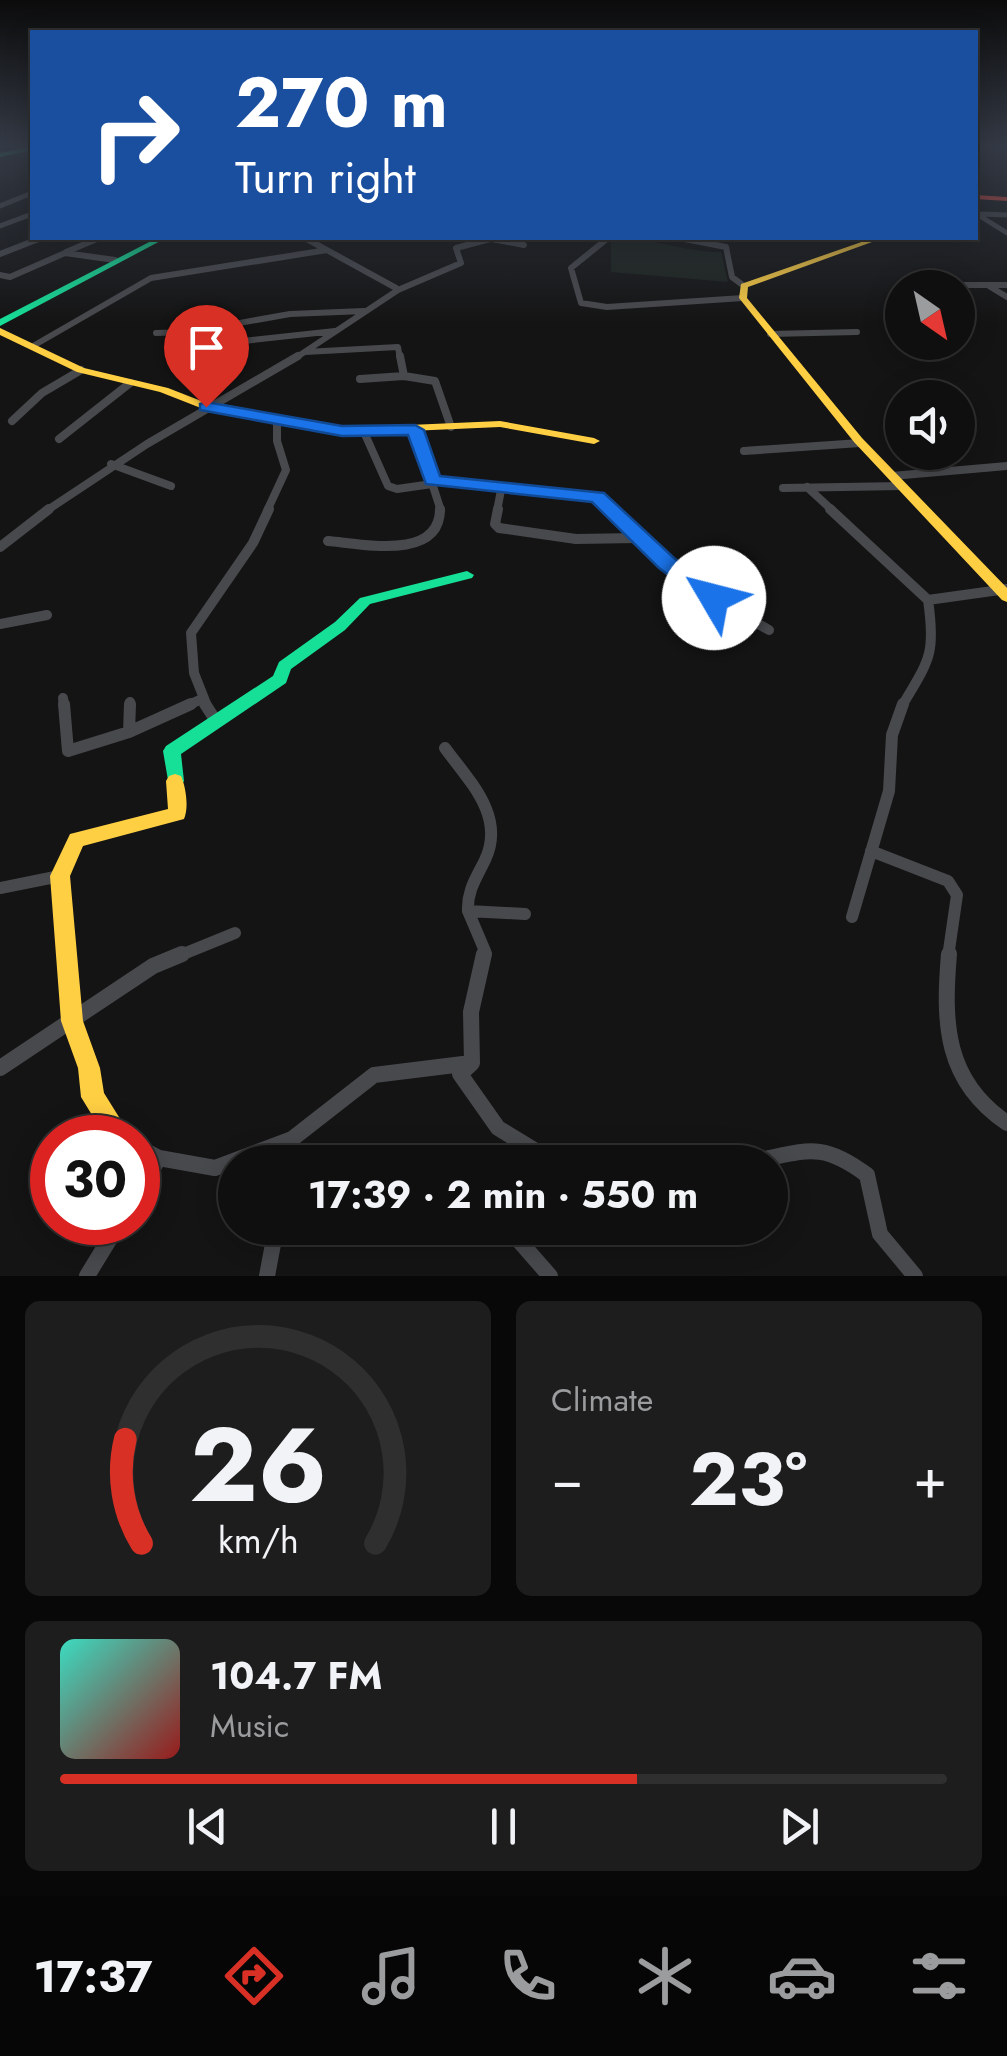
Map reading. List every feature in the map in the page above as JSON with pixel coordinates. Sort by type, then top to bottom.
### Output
[{"type":"main road","points":[[0,322],[158,240]]},
{"type":"main road","points":[[872,240],[838,249],[743,292],[770,334],[860,442],[1005,592]]},
{"type":"main road","points":[[0,330],[80,370],[164,390],[206,407],[364,432],[500,424],[594,440]]},
{"type":"main road","points":[[105,1115],[93,1097],[89,1068],[72,1021],[60,876],[77,840],[178,814],[172,751],[280,679],[284,666],[340,626],[365,601],[466,575]]},
{"type":"street","points":[[978,206],[1007,215]]},
{"type":"street","points":[[978,207],[1007,233]]},
{"type":"street","points":[[0,226],[30,215]]},
{"type":"street","points":[[0,254],[36,240]]},
{"type":"street","points":[[0,275],[10,277],[95,240]]},
{"type":"street","points":[[309,240],[396,288]]},
{"type":"street","points":[[0,547],[50,504],[111,464],[305,352],[396,288],[460,263],[456,248],[482,240]]},
{"type":"street","points":[[498,240],[524,245]]},
{"type":"street","points":[[605,240],[580,256],[571,268],[582,304],[610,306],[743,292]]},
{"type":"street","points":[[690,240],[726,247]]},
{"type":"street","points":[[728,240],[726,247],[732,277],[743,292]]},
{"type":"street","points":[[33,346],[151,278],[327,250]]},
{"type":"street","points":[[65,253],[114,260]]},
{"type":"street","points":[[975,286],[1007,285]]},
{"type":"street","points":[[988,286],[1007,297]]},
{"type":"street","points":[[156,333],[189,332],[290,314],[365,311]]},
{"type":"street","points":[[216,344],[336,332]]},
{"type":"street","points":[[770,334],[857,332]]},
{"type":"street","points":[[305,352],[398,348],[404,376]]},
{"type":"street","points":[[12,420],[42,393],[80,370]]},
{"type":"street","points":[[360,380],[404,376],[435,381],[452,427]]},
{"type":"street","points":[[59,439],[130,383]]},
{"type":"street","points":[[216,721],[202,699],[194,673],[191,633],[253,543],[286,470],[277,441],[277,420]]},
{"type":"street","points":[[328,541],[402,547],[431,536],[438,528],[441,511],[415,430]]},
{"type":"street","points":[[364,432],[388,486],[397,489],[433,482],[598,497],[638,538],[714,598],[770,630]]},
{"type":"street","points":[[744,451],[860,442]]},
{"type":"street","points":[[111,464],[171,486]]},
{"type":"street","points":[[783,488],[897,481],[1006,467]]},
{"type":"street","points":[[807,486],[928,600],[934,640],[929,661],[900,708],[892,735],[888,791],[852,918]]},
{"type":"street","points":[[501,490],[495,524],[499,528],[576,539],[638,538]]},
{"type":"street","points":[[928,600],[1005,592]]},
{"type":"street","points":[[0,624],[47,615]]},
{"type":"street","points":[[63,698],[68,751],[129,732],[202,699]]},
{"type":"street","points":[[129,732],[130,702]]},
{"type":"street","points":[[445,748],[480,794],[490,818],[493,846],[466,894],[468,912],[485,951],[472,1012],[472,1063],[460,1074],[476,1106],[504,1138],[519,1145]]},
{"type":"street","points":[[871,851],[948,881],[954,887],[957,895],[946,965],[953,1049],[964,1083],[980,1104],[1007,1123]]},
{"type":"street","points":[[0,888],[60,876]]},
{"type":"street","points":[[468,912],[524,914]]},
{"type":"street","points":[[0,1068],[152,966],[235,933]]},
{"type":"street","points":[[160,1158],[215,1168],[260,1154],[292,1138],[374,1075],[472,1063]]},
{"type":"street","points":[[291,1145],[292,1138]]},
{"type":"street","points":[[788,1155],[836,1152],[867,1175],[880,1234],[915,1276]]},
{"type":"street","points":[[87,1276],[106,1245]]},
{"type":"street","points":[[266,1276],[272,1245]]},
{"type":"street","points":[[522,1245],[550,1276]]},
{"type":"shaded area","points":[[642,240],[721,252],[728,282],[611,272],[611,242]]},
{"type":"traffic: fast","points":[[0,323],[158,240]]},
{"type":"traffic: fast","points":[[175,781],[172,751],[280,679],[284,666],[340,626],[365,601],[467,575]]},
{"type":"traffic: slow","points":[[873,240],[744,286],[743,298],[858,440],[1007,597]]},
{"type":"traffic: slow","points":[[0,331],[81,370],[164,390],[206,407],[342,431],[500,424],[594,441]]},
{"type":"traffic: slow","points":[[105,1115],[93,1097],[89,1068],[72,1021],[60,876],[77,840],[178,814],[175,781]]},
{"type":"route","points":[[206,407],[342,431],[415,430],[433,480],[598,497],[666,563],[714,598]]}]
